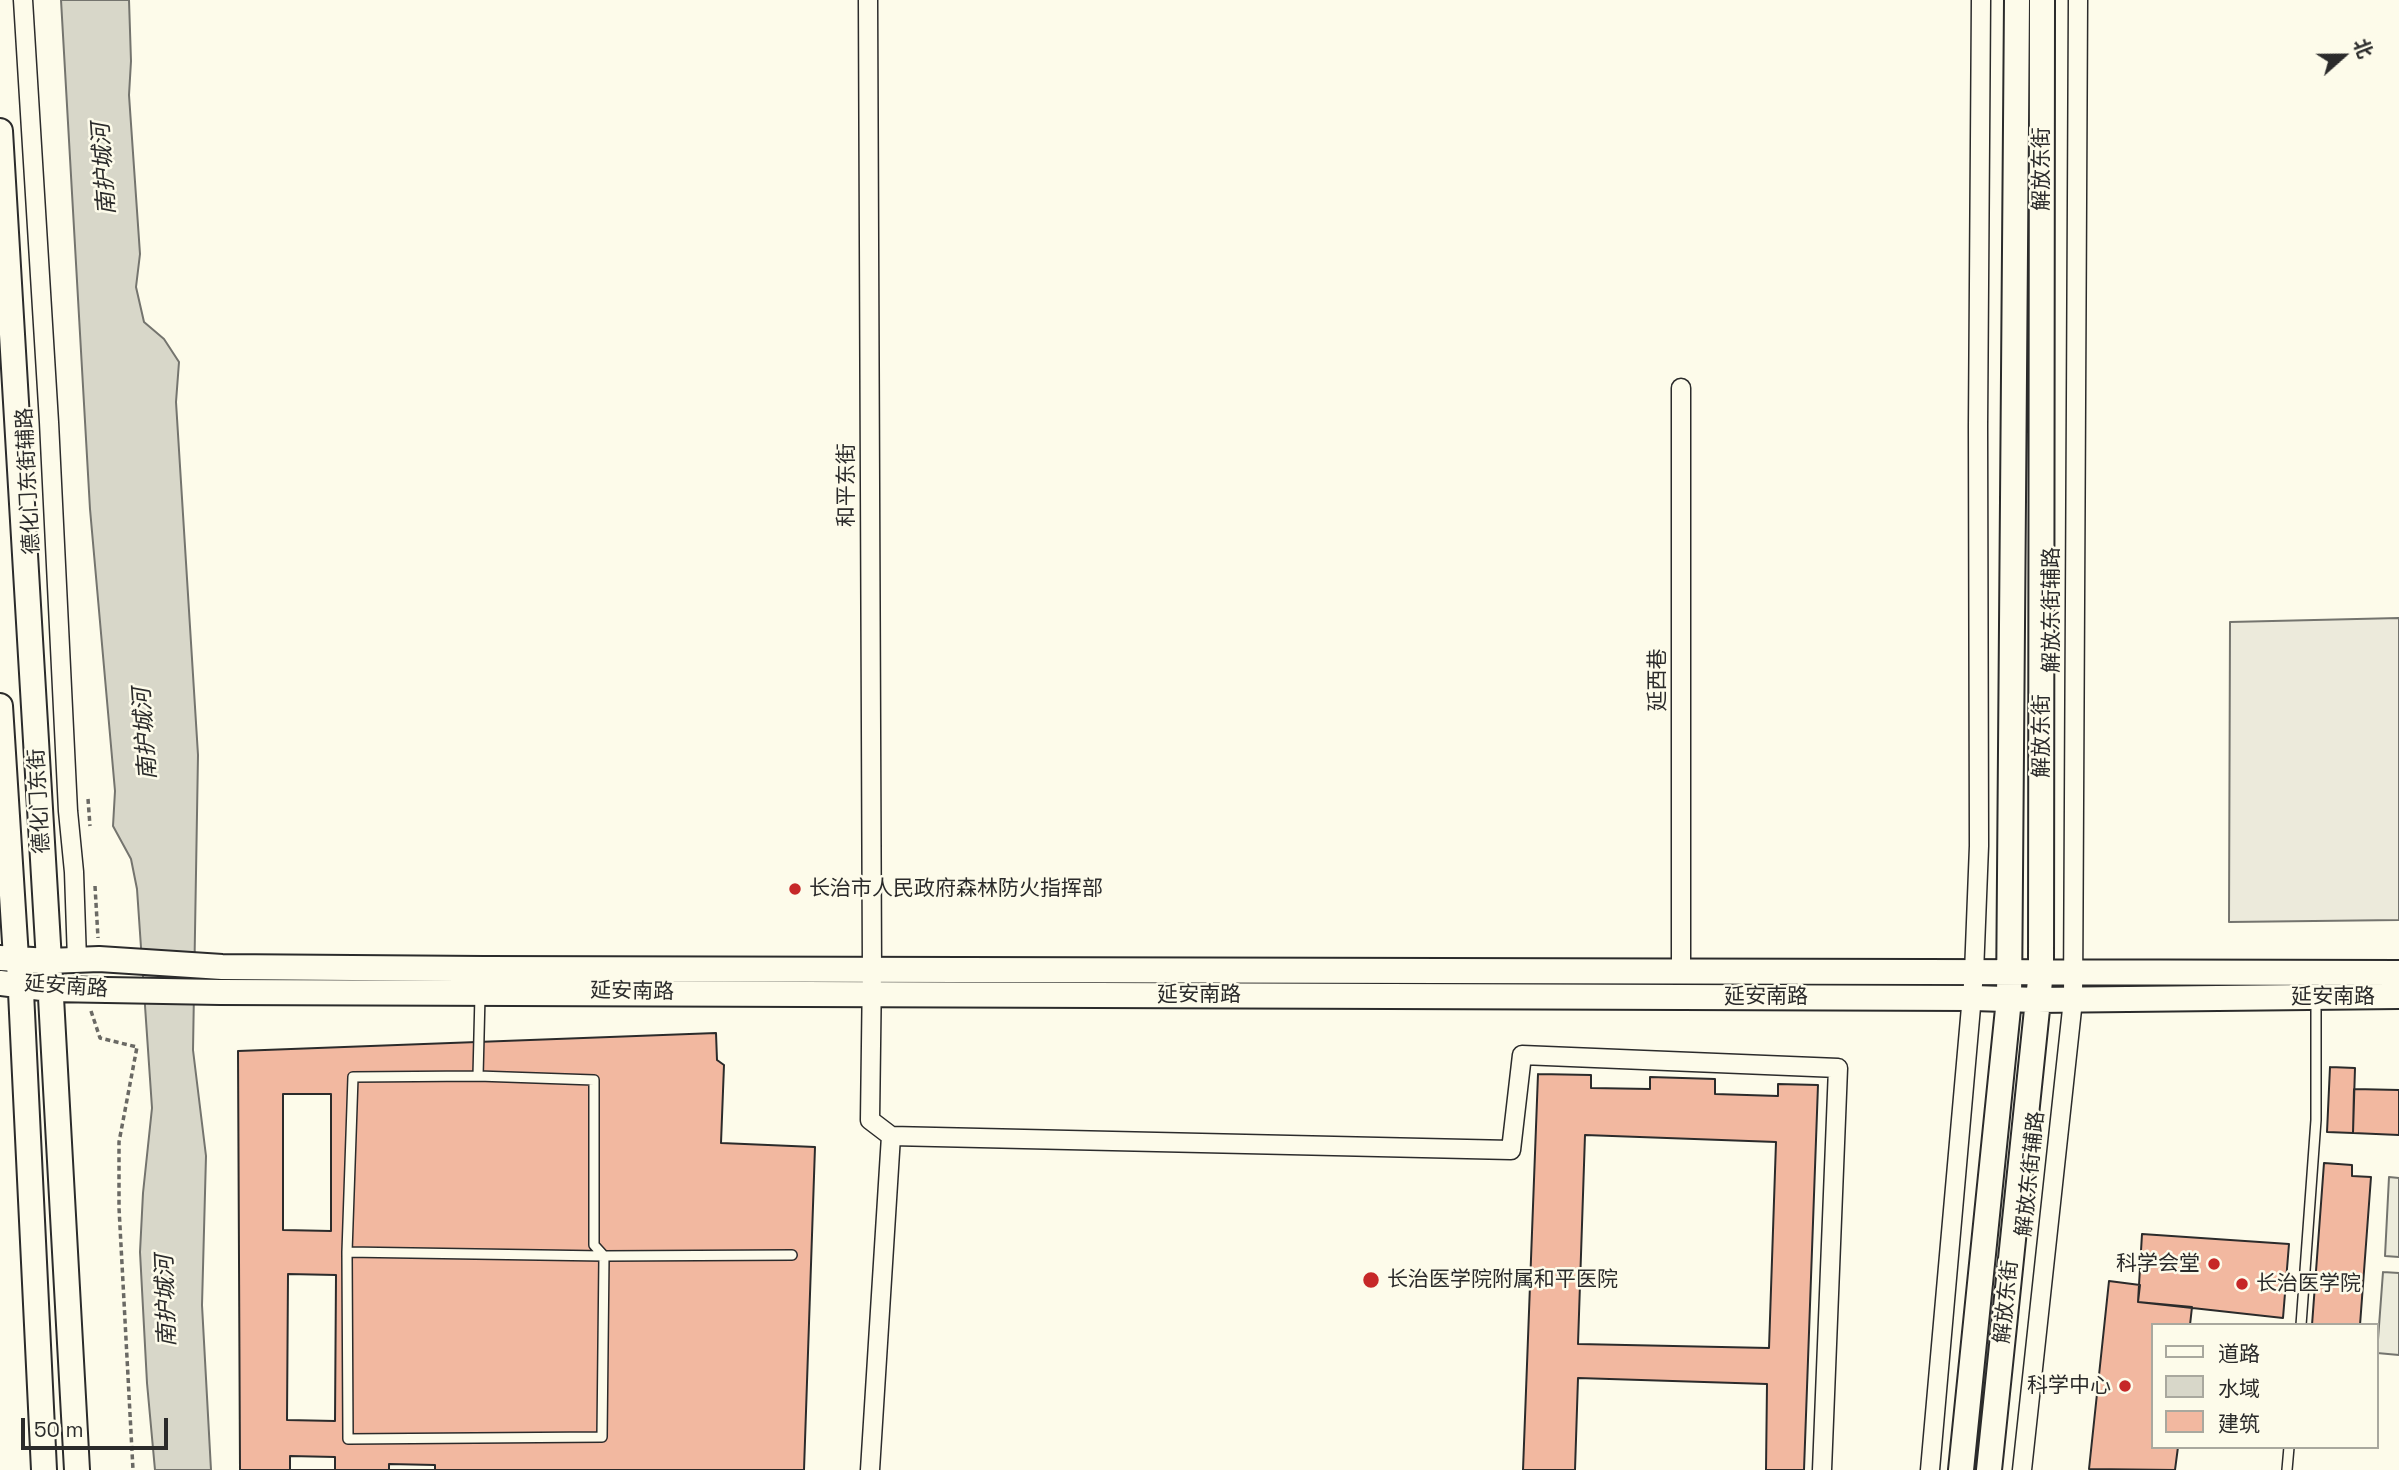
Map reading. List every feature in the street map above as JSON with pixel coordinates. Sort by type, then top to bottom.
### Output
[{"type":"main road","name":"解放东街","points":[[1961,1470],[2009,999],[2017,0]]},
{"type":"main road","name":"解放东街","points":[[1990,1470],[2041,971],[2042,0]]},
{"type":"main road","name":"德化门东街","points":[[0,131],[77,1470]]},
{"type":"main road","name":"德化门东街","points":[[0,706],[8,958],[20,971],[10,984],[44,1470]]},
{"type":"main road","name":"延安南路","points":[[8,958],[481,980],[1974,985],[2009,971],[2399,973]]},
{"type":"main road","name":"延安南路","points":[[871,982],[1681,972],[1974,985],[2009,999],[2037,1000],[2399,996]]},
{"type":"main road","name":"延安南路","points":[[10,984],[50,989],[220,992],[481,980]]},
{"type":"street","name":"德化门东街辅路","points":[[23,0],[49,422],[68,811],[74,872],[88,960]]},
{"type":"street","name":"和平东街","points":[[868,0],[870,1120],[891,1136]]},
{"type":"street","points":[[1930,1470],[1974,985],[1979,846],[1981,0]]},
{"type":"street","name":"解放东街辅路","points":[[2022,1470],[2073,1000],[2078,0]]},
{"type":"street","name":"延西巷","points":[[1681,388],[1681,972]]},
{"type":"street","points":[[870,1470],[891,1136],[1511,1150],[1522,1055],[1838,1068],[1822,1470]]},
{"type":"lane","points":[[478,1076],[481,980]]},
{"type":"lane","points":[[2301,1323],[2316,1120],[2316,996]]},
{"type":"lane","points":[[478,1076],[594,1080],[594,1245],[604,1256],[602,1437],[348,1439],[347,1252],[353,1077],[478,1076]]},
{"type":"lane","points":[[347,1252],[604,1256],[792,1255]]},
{"type":"lane","points":[[2287,1470],[2289,1449]]},
{"type":"path","points":[[91,990],[100,1038],[137,1047],[119,1142],[134,1470]]},
{"type":"shaded area","points":[[2399,618],[2399,920],[2229,922],[2230,622]]},
{"type":"shaded area","points":[[2389,1177],[2399,1178],[2399,1257],[2385,1256]]},
{"type":"shaded area","points":[[2383,1272],[2399,1273],[2399,1355],[2378,1353]]},
{"type":"water","name":"南护城河","points":[[61,0],[129,0],[129,95],[140,254],[136,287],[144,322],[164,339],[179,362],[176,402],[198,755],[193,1050],[206,1156],[202,1305],[211,1470],[155,1470],[140,1252],[152,1108],[137,889],[131,859],[113,826],[115,791],[90,509]]},
{"type":"building","points":[[716,1033],[717,1060],[724,1065],[721,1143],[815,1147],[804,1470],[240,1470],[238,1051]]},
{"type":"building","points":[[2330,1067],[2355,1068],[2353,1133],[2327,1132]]},
{"type":"building","points":[[1538,1074],[1591,1075],[1591,1088],[1650,1089],[1650,1077],[1715,1079],[1715,1094],[1778,1096],[1778,1084],[1818,1085],[1804,1470],[1766,1470],[1767,1384],[1578,1378],[1575,1470],[1523,1470]],"holes":[[[1585,1135],[1776,1142],[1769,1348],[1578,1344]]]},
{"type":"building","points":[[2354,1089],[2399,1090],[2399,1135],[2353,1133]]},
{"type":"building","points":[[283,1094],[331,1094],[331,1231],[283,1230]]},
{"type":"building","points":[[2324,1163],[2352,1165],[2352,1176],[2371,1177],[2360,1323],[2312,1323]]},
{"type":"building","name":"科学会堂","points":[[2142,1234],[2289,1244],[2283,1318],[2138,1302]]},
{"type":"building","points":[[288,1274],[336,1275],[335,1421],[287,1420]]},
{"type":"building","name":"科学中心","points":[[2109,1281],[2140,1285],[2138,1302],[2192,1307],[2190,1323],[2150,1323],[2150,1449],[2178,1449],[2175,1470],[2089,1469]]},
{"type":"building","points":[[290,1456],[335,1457],[335,1470],[290,1470]]},
{"type":"building","points":[[389,1464],[435,1465],[435,1470],[389,1470]]},
{"type":"place","name":"长治市人民政府森林防火指挥部","points":[[795,889]]},
{"type":"place","name":"科学会堂","points":[[2214,1264]]},
{"type":"place","name":"长治医学院附属和平医院","points":[[1371,1280]]},
{"type":"place","name":"长治医学院","points":[[2242,1284]]},
{"type":"place","name":"科学中心","points":[[2125,1386]]}]
